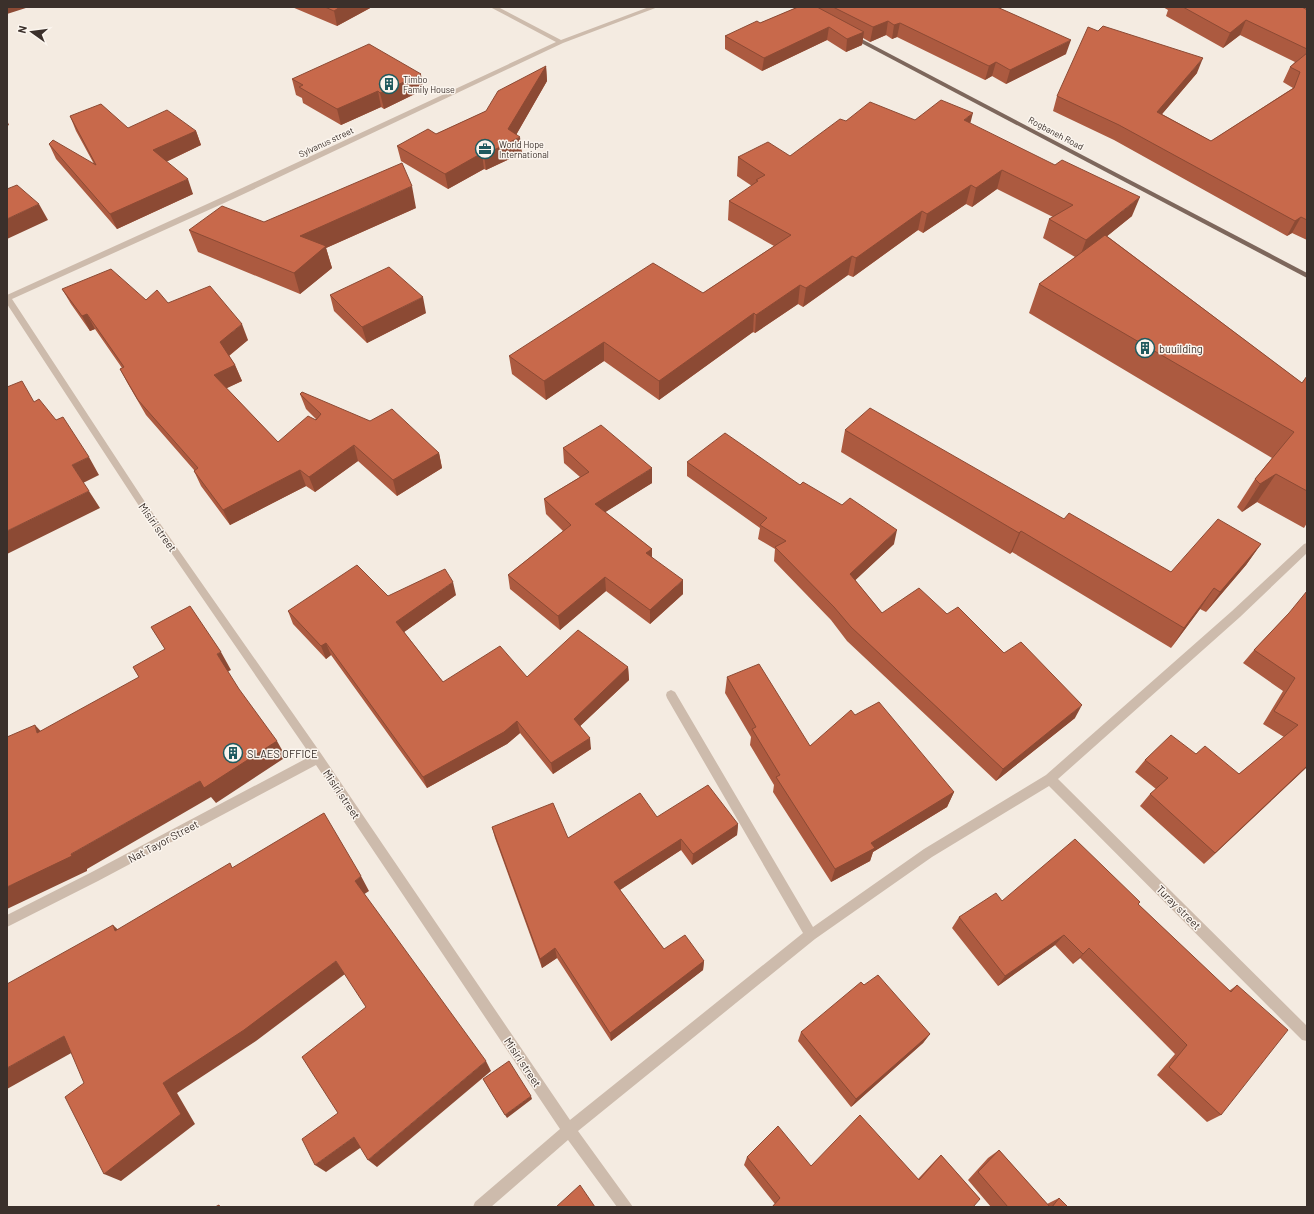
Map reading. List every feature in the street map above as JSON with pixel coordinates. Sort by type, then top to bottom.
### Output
[{"type":"main road","name":"Rogbaneh Road","points":[[843,32],[1307,276]]},
{"type":"street","points":[[493,7],[561,42]]},
{"type":"street","name":"Sylvanus street","points":[[7,298],[237,194],[561,42],[655,7]]},
{"type":"street","name":"Misiri street","points":[[7,298],[142,504],[318,758],[569,1130],[626,1207]]},
{"type":"street","points":[[480,1207],[569,1130],[811,935],[928,853],[1050,779],[1236,614],[1307,547]]},
{"type":"street","points":[[671,695],[811,935]]},
{"type":"street","name":"Nat Tayor Street","points":[[7,921],[94,877],[318,758]]},
{"type":"street","name":"Turay street","points":[[1050,779],[1307,1035]]},
{"type":"building","points":[[325,7],[340,7],[334,11]]},
{"type":"building","points":[[798,7],[817,7],[864,32],[847,39],[829,27],[764,58],[725,36],[757,21],[760,23]]},
{"type":"building","points":[[833,7],[997,7],[1071,40],[1010,70],[996,62],[989,66],[900,23],[894,25],[888,21],[873,27]]},
{"type":"building","points":[[1183,7],[1302,7],[1307,10],[1307,49],[1246,20],[1230,33]]},
{"type":"building","points":[[1103,26],[1203,58],[1157,112],[1211,141],[1294,88],[1300,72],[1290,67],[1307,53],[1307,220],[1301,217],[1295,221],[1119,125],[1057,96],[1088,27],[1098,31]]},
{"type":"building","points":[[369,44],[421,74],[380,93],[378,91],[337,109],[299,87],[303,85],[292,79]]},
{"type":"building","points":[[546,66],[508,129],[520,137],[484,155],[482,153],[445,174],[397,146],[428,129],[436,134],[486,111],[498,91]]},
{"type":"building","points":[[941,100],[973,113],[964,120],[1055,165],[1062,160],[1140,197],[1086,240],[1049,219],[1073,205],[1002,170],[976,188],[971,185],[927,214],[922,211],[856,258],[852,256],[806,288],[800,285],[756,315],[754,313],[659,381],[604,342],[544,381],[509,356],[653,263],[703,293],[791,235],[729,201],[758,181],[756,180],[765,175],[738,157],[768,142],[790,156],[840,119],[846,121],[870,102],[915,120]]},
{"type":"building","points":[[101,104],[128,128],[167,110],[196,131],[153,150],[188,179],[110,214],[49,144],[53,140],[96,165],[70,116]]},
{"type":"building","points":[[402,163],[412,186],[300,236],[326,246],[294,273],[189,230],[222,206],[264,222]]},
{"type":"building","points":[[17,185],[39,204],[7,219],[7,189]]},
{"type":"building","points":[[1105,235],[1302,383],[1307,376],[1307,491],[1276,474],[1260,484],[1255,479],[1294,432],[1039,284]]},
{"type":"building","points":[[389,267],[423,297],[362,327],[330,295]]},
{"type":"building","points":[[111,269],[146,300],[157,290],[168,303],[210,286],[242,324],[220,342],[235,365],[214,375],[278,442],[308,416],[316,420],[321,414],[300,394],[302,392],[370,421],[392,409],[439,453],[393,480],[354,445],[309,477],[300,470],[223,510],[194,471],[198,468],[138,400],[120,369],[124,367],[87,314],[82,316],[62,289]]},
{"type":"building","points":[[22,381],[34,402],[39,399],[56,420],[63,417],[89,457],[72,465],[89,491],[7,531],[7,387]]},
{"type":"building","points":[[870,408],[1064,519],[1069,513],[1171,572],[1218,519],[1261,544],[1220,592],[1214,588],[1184,628],[1021,531],[1019,533],[845,430]]},
{"type":"building","points":[[601,425],[652,468],[595,504],[652,549],[646,553],[683,580],[650,610],[605,577],[558,616],[508,575],[571,525],[544,499],[589,472],[563,448]]},
{"type":"building","points":[[725,433],[800,485],[803,482],[842,505],[850,498],[897,530],[850,574],[882,613],[919,588],[947,614],[958,607],[1004,653],[1021,642],[1082,705],[1003,769],[851,627],[834,607],[775,547],[786,541],[760,525],[767,518],[687,462]]},
{"type":"building","points":[[357,565],[388,596],[445,569],[453,582],[396,622],[443,682],[500,646],[527,677],[578,630],[628,667],[574,719],[590,738],[551,763],[517,721],[504,732],[423,777],[326,643],[321,646],[288,611]]},
{"type":"building","points":[[1307,591],[1307,766],[1215,853],[1150,794],[1168,778],[1145,760],[1171,735],[1196,754],[1205,746],[1239,774],[1298,725],[1274,711],[1295,678],[1254,650],[1289,613]]},
{"type":"building","points":[[190,606],[221,652],[217,654],[239,689],[277,741],[204,788],[200,781],[71,854],[72,856],[7,887],[7,737],[35,725],[37,733],[139,677],[133,667],[165,649],[151,627]]},
{"type":"building","points":[[759,664],[810,746],[851,710],[855,715],[879,702],[954,792],[871,843],[875,848],[835,869],[776,777],[780,775],[752,729],[756,727],[727,677]]},
{"type":"building","points":[[708,785],[738,824],[693,854],[681,839],[614,882],[664,949],[685,935],[704,961],[610,1033],[555,948],[540,959],[492,827],[553,803],[568,838],[640,793],[657,817]]},
{"type":"building","points":[[324,813],[361,876],[355,881],[486,1061],[368,1160],[354,1137],[315,1165],[302,1139],[338,1113],[302,1057],[366,1007],[336,961],[244,1030],[163,1083],[181,1114],[104,1174],[65,1097],[84,1083],[64,1036],[7,1068],[7,984],[113,925],[115,931],[230,863],[232,868]]},
{"type":"building","points":[[1075,839],[1140,902],[1138,904],[1231,992],[1237,985],[1288,1030],[1221,1115],[1169,1067],[1187,1045],[1089,948],[1083,954],[1064,935],[1005,976],[959,917],[996,893],[1002,901]]},
{"type":"building","points":[[878,975],[930,1034],[856,1099],[801,1032],[861,982],[864,985]]},
{"type":"building","points":[[509,1061],[531,1096],[505,1115],[483,1079]]},
{"type":"building","points":[[860,1115],[919,1180],[941,1155],[980,1199],[973,1207],[772,1207],[780,1198],[747,1157],[778,1126],[811,1166]]},
{"type":"building","points":[[999,1150],[1050,1207],[1008,1207],[978,1172]]},
{"type":"building","points":[[580,1185],[595,1207],[556,1207]]},
{"type":"building","points":[[1059,1198],[1068,1207],[1052,1207]]},
{"type":"place","name":"Timbo Family House","points":[[389,84]]},
{"type":"place","name":"World Hope International","points":[[485,149]]},
{"type":"place","name":"buuilding","points":[[1145,348]]},
{"type":"place","name":"SLAES OFFICE","points":[[233,753]]}]
